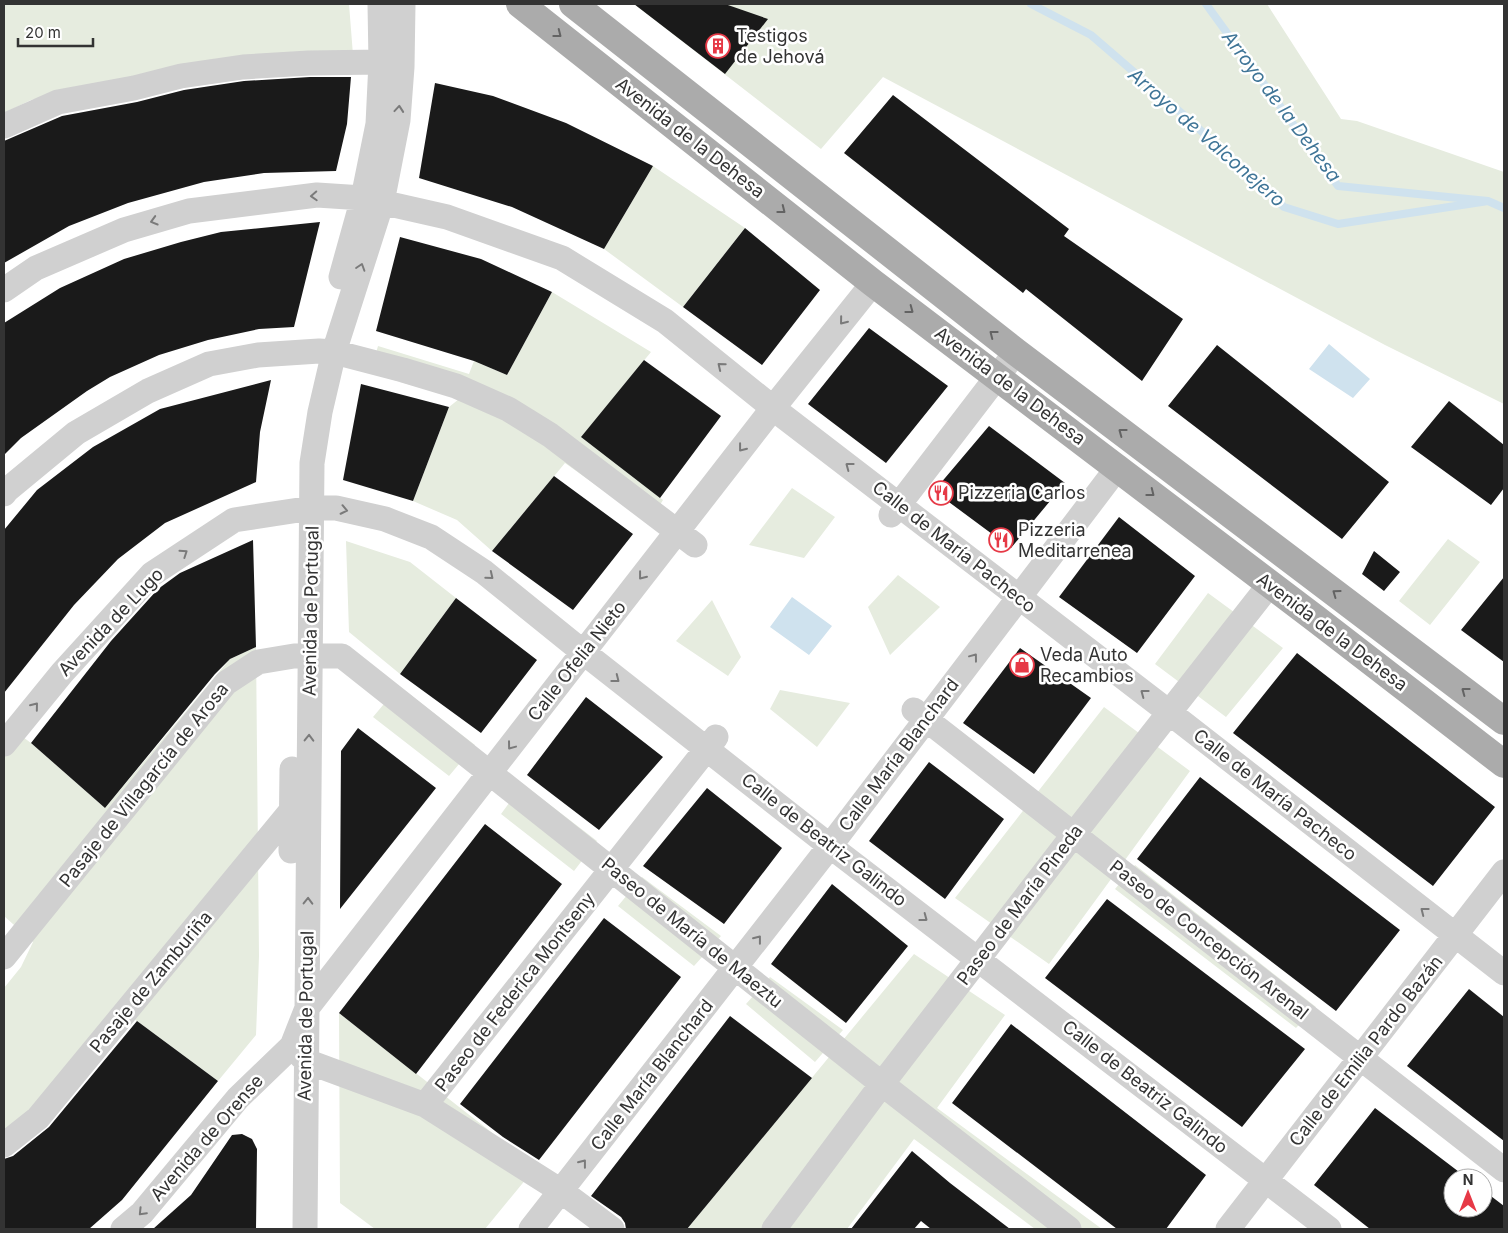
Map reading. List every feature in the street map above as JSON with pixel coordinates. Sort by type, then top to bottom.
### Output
[{"type":"main road","name":"Avenida de la Dehesa","points":[[520,4],[874,283],[1504,764]]},
{"type":"main road","name":"Avenida de la Dehesa","points":[[573,4],[1016,352],[1504,721]]},
{"type":"street","name":"Avenida de Portugal","points":[[372,200],[381,62],[380,4]]},
{"type":"street","name":"Avenida de Portugal","points":[[307,1008],[302,656],[303,509],[297,461],[303,418],[327,352],[398,120],[402,66],[403,4]]},
{"type":"street","points":[[4,126],[58,102],[134,88],[181,76],[243,66],[381,62]]},
{"type":"street","name":"Calle de María Pacheco","points":[[4,290],[36,268],[124,230],[189,211],[318,195],[372,200],[446,217],[562,258],[665,321],[895,510],[1019,598],[1504,973]]},
{"type":"street","name":"Calle Ofelia Nieto","points":[[299,1053],[307,1008],[583,652],[686,538],[773,408],[874,283]]},
{"type":"street","points":[[4,494],[76,433],[148,391],[209,364],[258,355],[327,352],[403,370],[456,386],[508,409],[550,435],[686,538]]},
{"type":"street","points":[[895,510],[1016,352]]},
{"type":"street","name":"Calle María Blanchard","points":[[531,1229],[830,846],[920,715],[1019,598],[1118,468]]},
{"type":"street","name":"Calle de Beatriz Galindo","points":[[303,509],[336,508],[385,519],[431,537],[484,572],[583,652],[712,743],[830,846],[1329,1229]]},
{"type":"street","name":"Avenida de Lugo","points":[[4,744],[62,673],[152,574],[234,520],[303,509]]},
{"type":"street","name":"Paseo de María Pineda","points":[[774,1229],[882,1084],[1074,834],[1270,584]]},
{"type":"street","name":"Avenida de Portugal","points":[[302,656],[291,812],[305,1229]]},
{"type":"street","name":"Paseo de María de Maeztu","points":[[302,656],[342,656],[1068,1229]]},
{"type":"street","name":"Pasaje de Villagarcía de Arosa","points":[[4,957],[226,683],[258,662],[302,656]]},
{"type":"street","name":"Paseo de Concepción Arenal","points":[[920,715],[1504,1170]]},
{"type":"street","name":"Paseo de Federica Montseny","points":[[425,1105],[712,743]]},
{"type":"street","name":"Pasaje de Zamburiña","points":[[4,1145],[38,1118],[291,812]]},
{"type":"street","name":"Calle de Emilia Pardo Bazán","points":[[1228,1229],[1504,872]]},
{"type":"street","name":"Avenida de Portugal","points":[[290,1229],[299,1053]]},
{"type":"street","points":[[299,1053],[425,1105],[561,1192],[612,1229]]},
{"type":"street","name":"Avenida de Orense","points":[[123,1229],[142,1213],[238,1098],[299,1053]]},
{"type":"shaded area","points":[[4,4],[349,4],[353,55],[175,70],[31,100],[4,113]]},
{"type":"shaded area","points":[[634,4],[1267,4],[1341,119],[1357,121],[1504,172],[1504,404],[1385,345],[883,77],[821,149]]},
{"type":"shaded area","points":[[653,166],[745,228],[683,307],[604,249]]},
{"type":"shaded area","points":[[552,292],[651,352],[582,436],[663,500],[649,523],[565,463],[492,551],[457,520],[413,501],[449,407],[459,399],[370,373],[378,346],[469,374],[474,361],[507,375]]},
{"type":"shaded area","points":[[792,488],[835,517],[804,558],[749,545]]},
{"type":"shaded area","points":[[1448,539],[1480,562],[1430,625],[1399,601]]},
{"type":"shaded area","points":[[346,541],[410,562],[456,598],[400,674],[349,632]]},
{"type":"shaded area","points":[[898,575],[940,607],[890,655],[868,607]]},
{"type":"shaded area","points":[[1208,593],[1283,648],[1226,717],[1155,664]]},
{"type":"shaded area","points":[[712,600],[741,657],[728,676],[676,641]]},
{"type":"shaded area","points":[[256,647],[259,956],[256,1035],[218,1081],[134,1019],[4,1133],[4,988],[21,967],[33,942],[4,916],[4,723],[31,743],[105,808],[230,659]]},
{"type":"shaded area","points":[[399,686],[475,745],[449,776],[373,717]]},
{"type":"shaded area","points":[[780,690],[850,703],[817,747],[770,709]]},
{"type":"shaded area","points":[[1104,707],[1190,771],[1049,964],[955,898]]},
{"type":"shaded area","points":[[523,784],[597,841],[574,871],[501,814]]},
{"type":"shaded area","points":[[1135,865],[1316,1007],[1296,1028],[1115,889]]},
{"type":"shaded area","points":[[642,877],[721,936],[694,966],[618,906]]},
{"type":"shaded area","points":[[914,954],[1005,1015],[937,1108],[1102,1229],[1035,1229],[914,1139],[847,1229],[687,1229]]},
{"type":"shaded area","points":[[770,977],[843,1030],[815,1062],[746,1004]]},
{"type":"shaded area","points":[[339,1013],[536,1167],[485,1229],[375,1229],[340,1203]]},
{"type":"water","points":[[1329,344],[1370,379],[1353,398],[1309,369]]},
{"type":"water","points":[[792,597],[832,626],[809,655],[770,627]]},
{"type":"building","name":"Testigos de Jehová","points":[[634,4],[725,4],[768,19],[725,74]]},
{"type":"building","points":[[310,77],[351,77],[347,124],[336,171],[264,173],[204,182],[128,203],[69,226],[4,263],[4,141],[62,116],[137,102],[184,90],[244,81]]},
{"type":"building","points":[[435,83],[493,96],[566,123],[653,166],[604,249],[512,207],[419,178]]},
{"type":"building","points":[[893,95],[1069,229],[1064,236],[1183,319],[1142,381],[1026,289],[1023,293],[844,153]]},
{"type":"building","points":[[320,222],[294,327],[259,329],[208,340],[159,355],[110,377],[87,391],[21,438],[4,455],[4,323],[60,288],[124,259],[221,232]]},
{"type":"building","points":[[745,228],[820,290],[762,365],[683,307]]},
{"type":"building","points":[[400,237],[481,259],[552,292],[507,375],[474,361],[376,331]]},
{"type":"building","points":[[869,328],[948,386],[886,463],[808,404]]},
{"type":"building","points":[[1217,345],[1389,482],[1342,539],[1168,406]]},
{"type":"building","points":[[644,360],[721,416],[660,498],[581,437]]},
{"type":"building","points":[[271,380],[260,432],[256,482],[165,523],[118,559],[74,605],[4,693],[4,530],[37,490],[93,447],[160,409]]},
{"type":"building","points":[[361,384],[449,407],[413,501],[343,480]]},
{"type":"building","points":[[1449,401],[1504,445],[1504,488],[1491,505],[1411,447]]},
{"type":"building","points":[[989,426],[1065,483],[1011,548],[934,491]]},
{"type":"building","points":[[554,476],[633,534],[573,610],[492,551]]},
{"type":"building","points":[[1119,517],[1195,576],[1137,653],[1059,597]]},
{"type":"building","points":[[253,540],[256,647],[230,659],[215,674],[105,808],[31,743],[111,641],[158,589],[180,573]]},
{"type":"building","points":[[1374,551],[1400,572],[1384,591],[1362,574]]},
{"type":"building","points":[[1504,577],[1504,662],[1461,630]]},
{"type":"building","points":[[456,598],[537,660],[481,733],[400,674]]},
{"type":"building","points":[[1020,648],[1091,698],[1034,774],[963,723]]},
{"type":"building","points":[[1297,653],[1495,807],[1433,886],[1233,733]]},
{"type":"building","points":[[586,697],[663,757],[599,830],[527,775]]},
{"type":"building","points":[[358,728],[436,788],[340,909],[341,751]]},
{"type":"building","points":[[929,762],[1004,819],[945,899],[869,841]]},
{"type":"building","points":[[1200,777],[1400,930],[1336,1011],[1137,859]]},
{"type":"building","points":[[707,788],[782,848],[724,924],[643,866]]},
{"type":"building","points":[[485,824],[562,884],[416,1074],[339,1013]]},
{"type":"building","points":[[832,884],[908,946],[846,1023],[771,964]]},
{"type":"building","points":[[1107,899],[1305,1049],[1242,1127],[1045,978]]},
{"type":"building","points":[[604,918],[681,977],[539,1160],[503,1137],[460,1104]]},
{"type":"building","points":[[1469,989],[1504,1017],[1504,1141],[1407,1066]]},
{"type":"building","points":[[730,1016],[812,1078],[687,1229],[626,1229],[621,1217],[591,1196]]},
{"type":"building","points":[[137,1021],[218,1081],[122,1200],[89,1229],[4,1229],[4,1159],[13,1156],[49,1127]]},
{"type":"building","points":[[1011,1024],[1206,1175],[1166,1229],[1117,1229],[952,1103]]},
{"type":"building","points":[[1375,1108],[1454,1168],[1443,1168],[1443,1218],[1493,1218],[1493,1198],[1504,1206],[1504,1229],[1370,1229],[1314,1185]]},
{"type":"building","points":[[242,1134],[252,1139],[257,1149],[256,1229],[153,1229],[191,1195],[232,1135]]},
{"type":"building","points":[[912,1151],[1010,1229],[931,1229],[921,1221],[914,1229],[851,1229]]},
{"type":"waterway","name":"Arroyo de Valconejero","points":[[1031,4],[1091,35],[1186,117],[1284,207],[1338,224],[1488,201]]},
{"type":"waterway","name":"Arroyo de la Dehesa","points":[[1206,4],[1338,186],[1488,201],[1504,208]]},
{"type":"place","name":"Testigos de Jehová","points":[[718,46]]},
{"type":"place","name":"Pizzeria Carlos","points":[[941,493]]},
{"type":"place","name":"Pizzeria Meditarrenea","points":[[1001,540]]},
{"type":"place","name":"Veda Auto Recambios","points":[[1022,665]]}]
